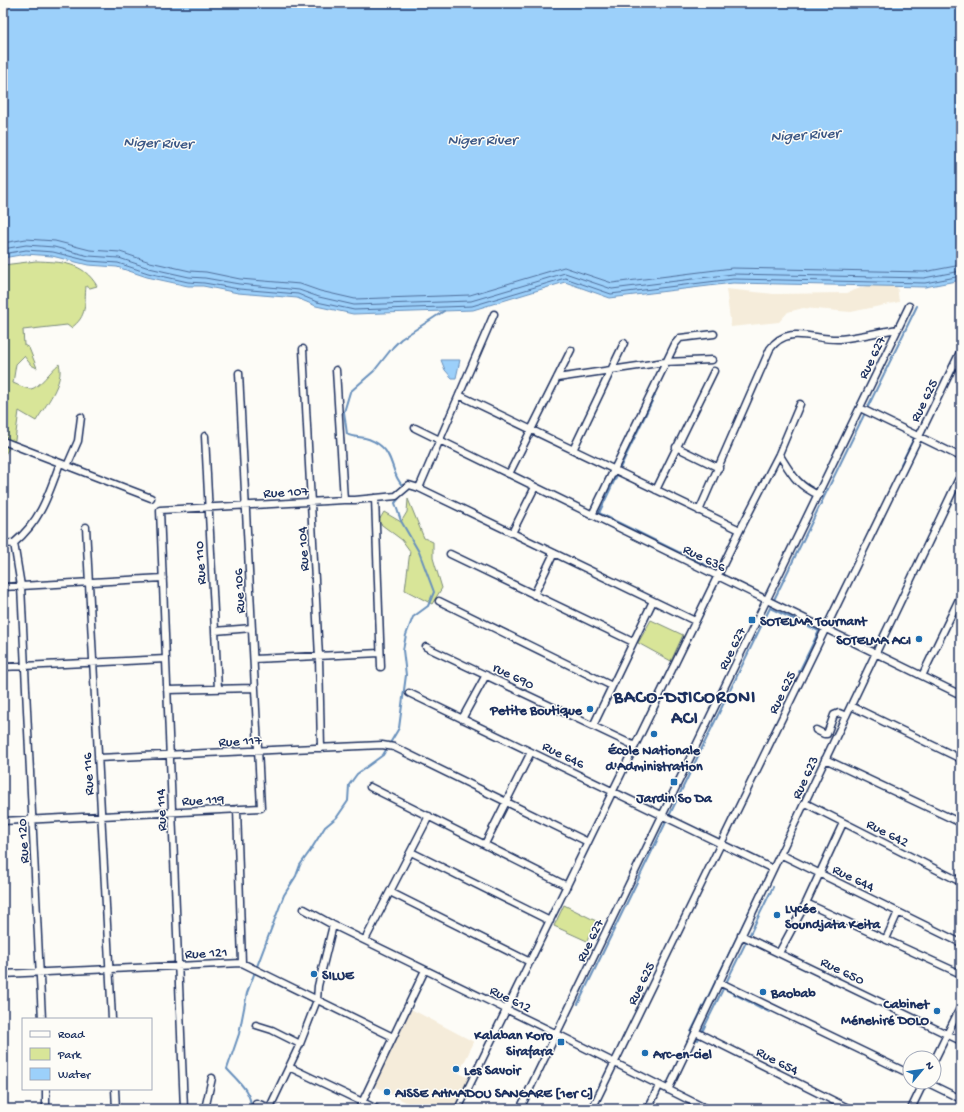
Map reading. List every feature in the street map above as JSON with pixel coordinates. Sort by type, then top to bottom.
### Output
[{"type":"street","name":"Rue 627","points":[[520,1109],[909,306]]},
{"type":"street","points":[[494,314],[419,488],[695,622]]},
{"type":"street","points":[[700,511],[770,349],[776,342],[783,337],[792,335],[838,339],[898,329]]},
{"type":"street","points":[[592,515],[665,362],[680,338],[714,334]]},
{"type":"street","points":[[573,450],[624,343]]},
{"type":"street","name":"Rue 104","points":[[303,349],[312,501],[319,657],[321,748]]},
{"type":"street","points":[[509,474],[570,350]]},
{"type":"street","name":"Rue 625","points":[[592,1109],[961,350]]},
{"type":"street","points":[[556,378],[665,362],[712,360]]},
{"type":"street","points":[[336,370],[344,500]]},
{"type":"street","points":[[656,490],[714,371]]},
{"type":"street","name":"Rue 106","points":[[239,373],[261,808]]},
{"type":"street","points":[[459,396],[740,530]]},
{"type":"street","points":[[458,1109],[717,576],[779,454],[800,404]]},
{"type":"street","points":[[860,408],[961,457]]},
{"type":"street","points":[[67,466],[78,441],[81,417]]},
{"type":"street","name":"Rue 636","points":[[415,428],[961,695]]},
{"type":"street","name":"Rue 110","points":[[205,436],[218,689]]},
{"type":"street","points":[[3,441],[151,498]]},
{"type":"street","points":[[676,447],[719,468]]},
{"type":"street","points":[[779,454],[795,479],[805,489],[818,495]]},
{"type":"street","points":[[3,544],[14,543],[25,534],[44,507],[60,463]]},
{"type":"street","name":"Rue 623","points":[[668,1090],[961,474]]},
{"type":"street","name":"Rue 107","points":[[160,510],[312,501],[355,500],[396,496],[409,485],[419,488]]},
{"type":"street","points":[[512,533],[535,487]]},
{"type":"street","points":[[375,498],[381,667]]},
{"type":"street","name":"Rue 114","points":[[160,510],[184,1109]]},
{"type":"street","name":"Rue 116","points":[[86,527],[112,1018]]},
{"type":"street","name":"Rue 120","points":[[14,543],[21,586],[42,1018]]},
{"type":"street","points":[[534,594],[554,553]]},
{"type":"street","points":[[450,554],[633,642]]},
{"type":"street","points":[[3,587],[163,578]]},
{"type":"street","points":[[922,676],[961,595]]},
{"type":"street","points":[[440,601],[612,686]]},
{"type":"street","points":[[593,726],[653,601]]},
{"type":"street","points":[[215,631],[252,628]]},
{"type":"street","name":"rue 690","points":[[426,646],[634,746]]},
{"type":"street","points":[[254,659],[380,653]]},
{"type":"street","points":[[3,667],[166,659]]},
{"type":"street","points":[[462,719],[486,675]]},
{"type":"street","points":[[167,690],[255,688]]},
{"type":"street","name":"Rue 646","points":[[409,693],[773,869]]},
{"type":"street","points":[[850,706],[961,759]]},
{"type":"street","points":[[816,730],[827,734],[836,713],[846,716]]},
{"type":"street","name":"Rue 117","points":[[98,758],[382,745],[394,747],[588,842]]},
{"type":"street","points":[[485,844],[531,752]]},
{"type":"street","points":[[825,759],[961,823]]},
{"type":"street","points":[[370,787],[567,886]]},
{"type":"street","name":"Rue 642","points":[[805,803],[961,882]]},
{"type":"street","name":"Rue 119","points":[[3,821],[261,808]]},
{"type":"street","points":[[237,809],[242,963]]},
{"type":"street","points":[[365,940],[429,816]]},
{"type":"street","points":[[780,953],[806,903],[843,823]]},
{"type":"street","points":[[411,852],[550,921]]},
{"type":"street","name":"Rue 644","points":[[780,854],[961,943]]},
{"type":"street","points":[[390,892],[530,962]]},
{"type":"street","points":[[806,903],[961,974]]},
{"type":"street","name":"Rue 612","points":[[304,909],[333,925],[507,1009],[707,1109]]},
{"type":"street","points":[[886,939],[898,912]]},
{"type":"street","points":[[256,1103],[272,1108],[300,1044],[317,1000],[318,986],[333,925]]},
{"type":"street","name":"Rue 650","points":[[742,935],[961,1040]]},
{"type":"street","name":"Rue 121","points":[[3,974],[242,963],[392,1038]]},
{"type":"street","points":[[359,1109],[425,970]]},
{"type":"street","points":[[719,982],[902,1070]]},
{"type":"street","points":[[939,1050],[961,1006]]},
{"type":"street","points":[[256,1025],[272,1030],[300,1044]]},
{"type":"street","name":"Rue 654","points":[[696,1032],[850,1109]]},
{"type":"street","points":[[289,1067],[377,1109]]},
{"type":"street","points":[[205,1109],[212,1078]]},
{"type":"street","points":[[648,1109],[659,1086]]},
{"type":"street","points":[[46,1090],[46,1109]]},
{"type":"street","points":[[115,1090],[116,1109]]},
{"type":"street","points":[[911,1109],[921,1090]]},
{"type":"street","points":[[942,1090],[961,1099]]},
{"type":"shaded area","points":[[896,275],[899,302],[851,312],[803,308],[788,312],[779,322],[731,327],[726,289],[774,294],[847,293]]},
{"type":"shaded area","points":[[409,1008],[474,1042],[459,1073],[469,1078],[454,1109],[419,1109],[373,1085]]},
{"type":"green space","points":[[36,261],[71,265],[85,272],[97,286],[90,288],[86,286],[83,314],[71,328],[67,325],[23,330],[24,345],[29,348],[37,368],[31,365],[24,356],[16,364],[13,383],[31,389],[34,388],[59,364],[59,378],[53,394],[36,421],[19,411],[15,440],[3,457],[3,265]]},
{"type":"green space","points":[[408,499],[424,538],[433,542],[433,558],[442,588],[432,604],[405,590],[410,551],[402,540],[378,522],[384,512],[401,522],[407,512]]},
{"type":"green space","points":[[651,620],[683,635],[671,661],[638,643]]},
{"type":"green space","points":[[564,905],[596,921],[587,941],[554,926]]},
{"type":"water","name":"Niger River","points":[[3,3],[961,3],[961,280],[925,287],[733,283],[610,298],[565,282],[473,310],[353,314],[316,306],[297,298],[238,293],[203,286],[188,286],[147,277],[117,267],[88,265],[52,256],[26,254],[3,258]]},
{"type":"water","points":[[441,360],[460,360],[456,378],[452,378],[445,370]]},
{"type":"waterway","points":[[799,672],[819,631],[770,608],[917,306]]},
{"type":"waterway","points":[[405,488],[398,479],[389,456],[382,447],[369,439],[347,434],[344,412],[350,392],[374,371],[393,347],[401,339],[444,311]]},
{"type":"waterway","points":[[620,468],[655,395]]},
{"type":"waterway","points":[[901,464],[915,436]]},
{"type":"waterway","points":[[617,475],[599,513],[715,570]]},
{"type":"waterway","points":[[251,1109],[251,1103],[247,1092],[240,1082],[227,1069],[239,1034],[247,993],[284,895],[296,876],[300,865],[325,827],[337,817],[348,801],[349,785],[357,774],[383,755],[399,728],[406,675],[403,650],[406,635],[413,617],[428,606],[434,592],[419,552],[401,521],[395,503],[404,492]]},
{"type":"waterway","points":[[669,816],[770,608]]},
{"type":"waterway","points":[[578,1004],[666,822]]},
{"type":"waterway","points":[[691,1032],[766,877]]},
{"type":"waterway","points":[[698,1040],[773,887]]},
{"type":"waterway","points":[[723,988],[769,1012]]},
{"type":"place","name":"SOTELMA Tournant","points":[[752,620]]},
{"type":"place","name":"SOTELMA ACI","points":[[919,639]]},
{"type":"place","name":"Petite Boutique","points":[[590,709]]},
{"type":"place","name":"École Nationale d'Administration","points":[[654,734]]},
{"type":"place","name":"Jardin So Da","points":[[674,782]]},
{"type":"place","name":"Lycée Soundjata Keita","points":[[777,915]]},
{"type":"place","name":"SILUE","points":[[314,974]]},
{"type":"place","name":"Baobab","points":[[763,992]]},
{"type":"place","name":"Cabinet Ménehiré DOLO","points":[[937,1011]]},
{"type":"place","name":"Kalaban Koro Sirafara","points":[[561,1042]]},
{"type":"place","name":"Arc-en-ciel","points":[[645,1053]]},
{"type":"place","name":"Les Savoir","points":[[456,1069]]},
{"type":"place","name":"AISSE AHMADOU SANGARE [1er C]","points":[[387,1092]]},
{"type":"district","name":"BACO-DJICORONI ACI","points":[[685,706]]}]
